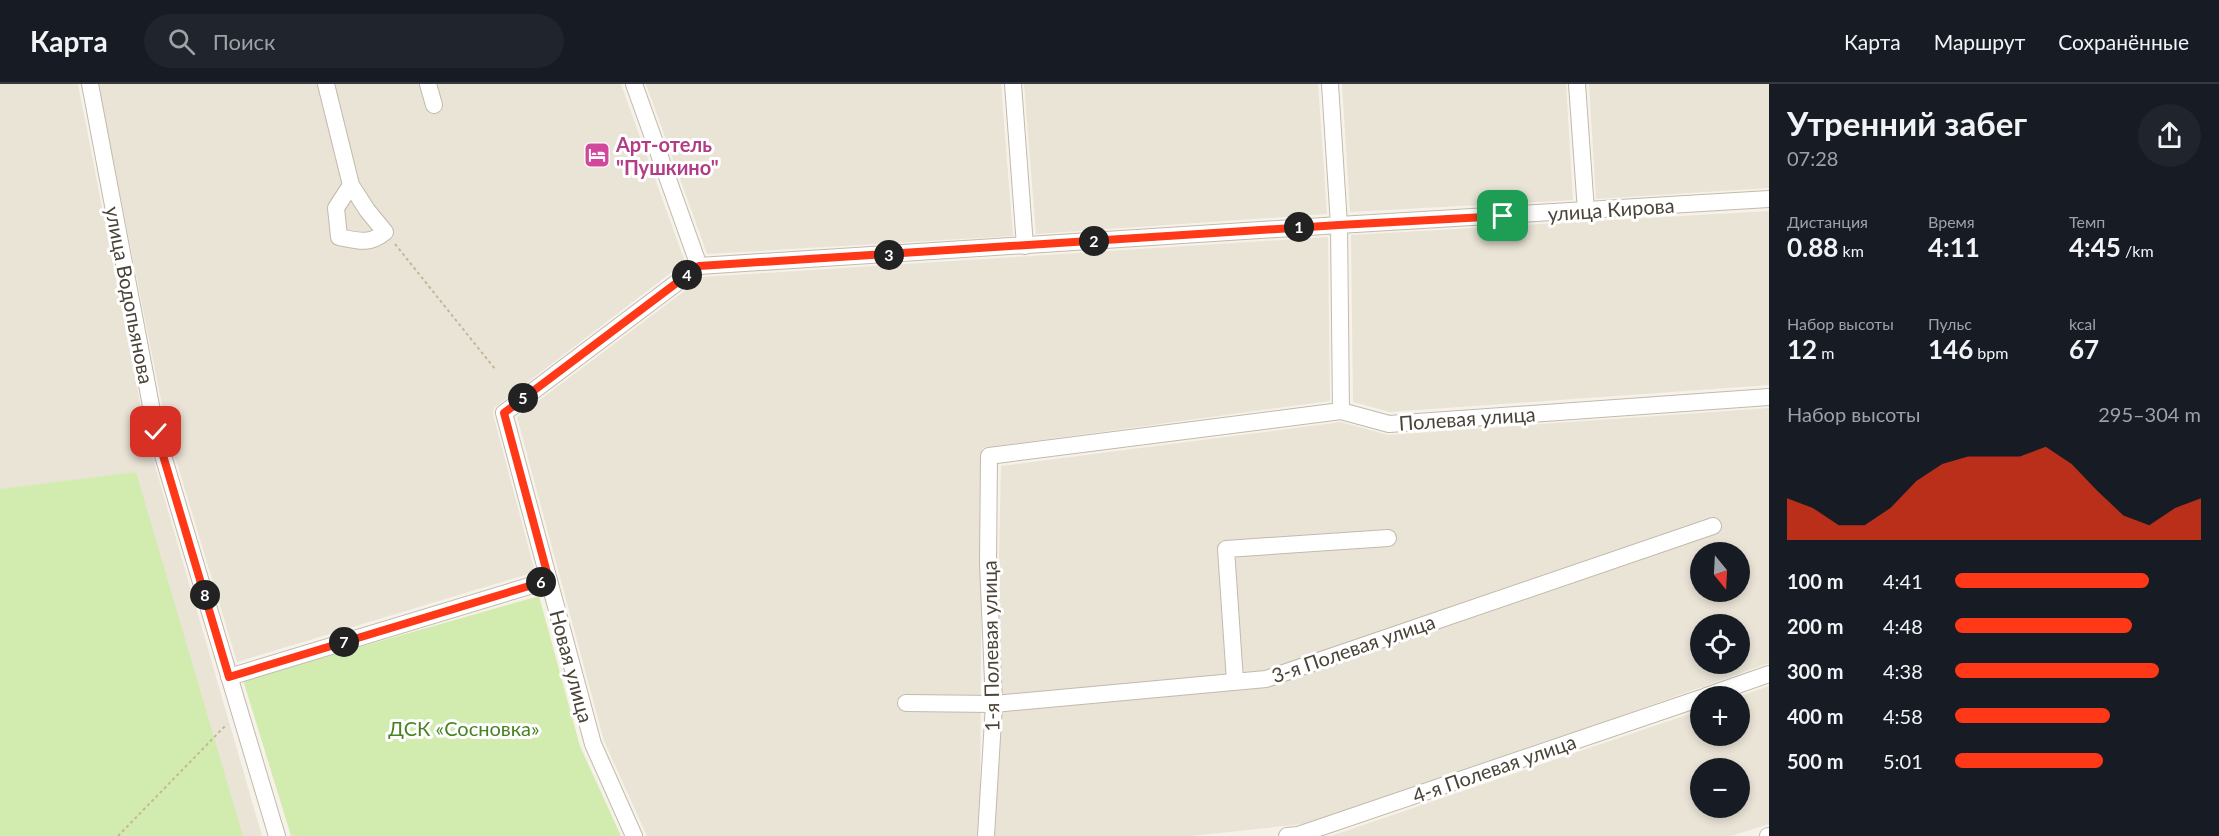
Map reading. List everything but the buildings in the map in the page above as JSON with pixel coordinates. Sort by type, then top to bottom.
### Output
[{"type":"street","name":"улица Водопьянова","points":[[90,84],[156,432],[277,836]]},
{"type":"street","points":[[326,84],[351,185],[385,232],[375,240],[339,237],[336,208],[351,185]]},
{"type":"street","points":[[428,84],[434,105]]},
{"type":"street","points":[[634,84],[699,266]]},
{"type":"street","points":[[1013,84],[1025,246]]},
{"type":"street","points":[[1330,84],[1339,225],[1341,411]]},
{"type":"street","points":[[1577,84],[1586,212]]},
{"type":"street","name":"улица Кирова","points":[[699,266],[1769,199]]},
{"type":"street","name":"Новая улица","points":[[634,836],[593,744],[504,413],[699,266]]},
{"type":"street","name":"Полевая улица","points":[[989,456],[1341,411],[1389,424],[1769,397]]},
{"type":"street","name":"1-я Полевая улица","points":[[986,836],[993,704],[988,563],[989,456]]},
{"type":"street","name":"3-я Полевая улица","points":[[906,703],[993,704],[1266,679],[1713,526]]},
{"type":"street","points":[[1235,681],[1226,549],[1388,538]]},
{"type":"street","points":[[229,677],[549,580]]},
{"type":"street","points":[[1735,686],[1769,674]]},
{"type":"street","name":"4-я Полевая улица","points":[[1287,836],[1310,831],[1690,702]]},
{"type":"path","points":[[385,232],[495,369]]},
{"type":"path","points":[[118,836],[240,712]]},
{"type":"shaded area","points":[[0,84],[78,84],[147,438],[262,836],[0,836]]},
{"type":"shaded area","points":[[98,84],[621,84],[685,262],[494,408],[493,414],[535,572],[237,662],[167,430]]},
{"type":"shaded area","points":[[646,84],[1001,84],[1013,236],[707,254]]},
{"type":"shaded area","points":[[1024,84],[1318,84],[1327,214],[1036,234]]},
{"type":"shaded area","points":[[1342,84],[1566,84],[1573,200],[1350,212]]},
{"type":"shaded area","points":[[1589,84],[1769,84],[1769,188],[1596,199]]},
{"type":"shaded area","points":[[1769,211],[1769,385],[1390,412],[1353,402],[1351,235]]},
{"type":"shaded area","points":[[1328,237],[1330,401],[982,448],[980,836],[647,836],[604,741],[517,417],[703,277]]},
{"type":"shaded area","points":[[1769,408],[1769,663],[1750,670],[1750,614],[1690,614],[1690,674],[1738,674],[1704,686],[1690,686],[1690,691],[1323,822],[1191,836],[993,836],[1001,466],[1341,422],[1388,435]]},
{"type":"shaded area","points":[[1769,686],[1769,824],[1731,836],[1331,836],[1690,714],[1690,746],[1750,746],[1750,693]]},
{"type":"green space","points":[[136,472],[243,836],[0,836],[0,489]]},
{"type":"green space","name":"ДСК «Сосновка»","points":[[539,596],[580,746],[621,836],[291,836],[243,680]]},
{"type":"place","name":"Арт-отель \"Пушкино\"","points":[[597,155]]},
{"type":"route","points":[[156,432],[229,677],[549,580],[504,413],[699,266],[1503,216]]}]
